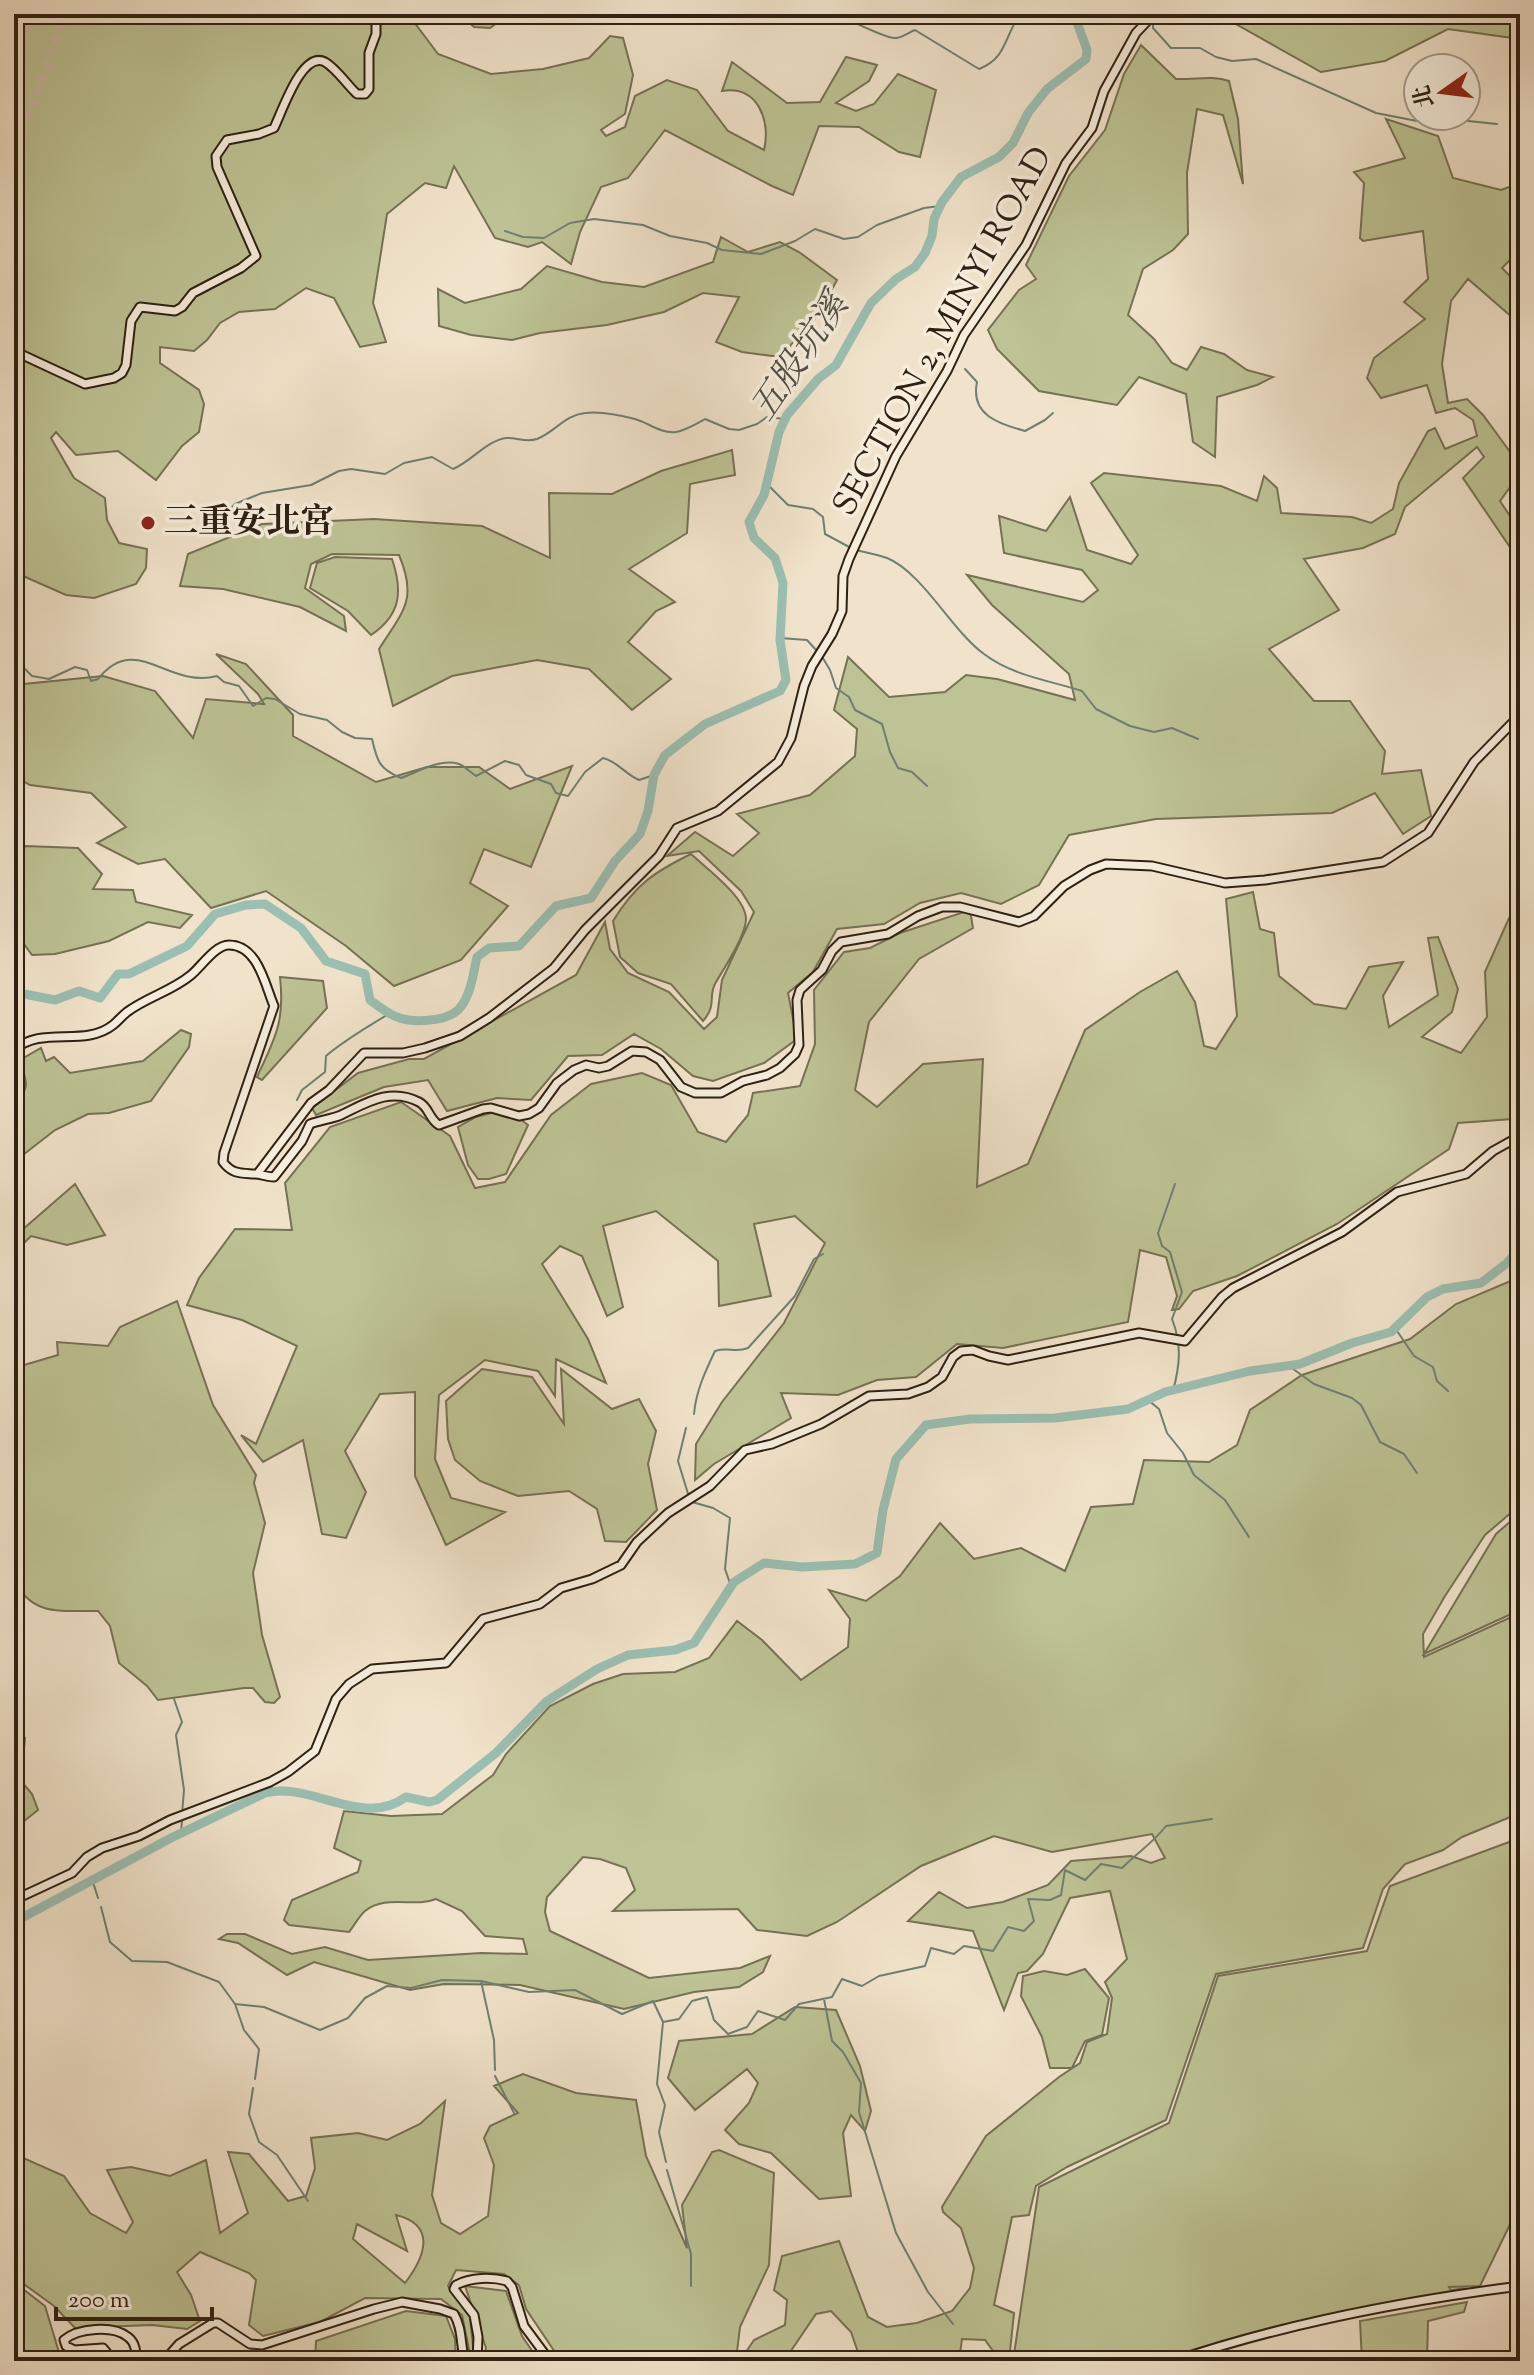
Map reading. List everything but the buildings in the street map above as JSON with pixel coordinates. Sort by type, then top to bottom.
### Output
[{"type":"main road","points":[[14,351],[85,384],[114,378],[122,373],[126,365],[131,321],[140,307],[175,311],[193,293],[241,268],[256,256],[217,167],[216,156],[227,140],[274,128],[299,75],[313,61],[319,60],[329,65],[357,94],[365,94],[369,89],[369,53],[376,34],[376,14]]},
{"type":"main road","name":"SECTION 2, MINYI ROAD","points":[[258,1173],[311,1103],[329,1090],[364,1053],[403,1053],[425,1048],[460,1036],[489,1018],[554,968],[585,930],[659,856],[677,828],[718,811],[778,762],[791,738],[804,686],[842,611],[843,576],[853,549],[896,456],[947,371],[964,335],[1026,245],[1066,163],[1092,128],[1104,91],[1136,33],[1153,15]]},
{"type":"main road","points":[[14,1050],[30,1039],[82,1036],[102,1031],[127,1012],[182,982],[221,947],[231,945],[255,958],[274,1006],[253,1060],[224,1153],[223,1162],[229,1170],[241,1175],[258,1173],[274,1177],[302,1141],[310,1124],[339,1116],[361,1103],[396,1096],[417,1100],[425,1105],[433,1122],[439,1125],[491,1108],[519,1116],[539,1108],[557,1083],[574,1070],[586,1065],[599,1068],[608,1066],[632,1051],[646,1052],[660,1060],[681,1087],[695,1093],[721,1093],[743,1081],[767,1075],[795,1054],[799,1045],[797,1000],[800,990],[822,970],[841,942],[888,934],[918,916],[942,907],[960,907],[1019,922],[1034,916],[1064,886],[1106,864],[1152,866],[1225,883],[1383,862],[1428,833],[1474,762],[1520,715]]},
{"type":"main road","points":[[14,1900],[72,1873],[87,1857],[102,1848],[139,1836],[170,1820],[270,1782],[288,1772],[315,1751],[336,1699],[362,1675],[383,1667],[437,1666],[446,1663],[483,1619],[540,1604],[561,1588],[609,1572],[627,1559],[637,1542],[668,1513],[710,1486],[745,1450],[772,1444],[812,1428],[869,1396],[908,1394],[928,1387],[942,1377],[953,1357],[961,1351],[973,1350],[1008,1360],[1139,1333],[1185,1341],[1233,1288],[1342,1232],[1397,1192],[1466,1174],[1493,1151],[1520,1136]]},
{"type":"main road","points":[[477,2361],[478,2337],[474,2315],[454,2289],[465,2281],[492,2279],[507,2281],[512,2287],[524,2326],[550,2361]]},
{"type":"main road","points":[[1174,2361],[1333,2316],[1520,2286]]},
{"type":"main road","points":[[164,2361],[179,2344],[213,2323],[218,2323],[250,2344],[262,2345],[402,2302],[454,2314],[463,2332],[465,2361]]},
{"type":"main road","points":[[105,2361],[107,2351],[103,2348],[74,2350],[66,2346],[64,2340],[85,2331],[112,2331],[125,2335],[135,2347],[136,2361]]},
{"type":"green space","points":[[14,14],[408,14],[438,54],[491,74],[543,69],[589,58],[610,36],[623,38],[633,75],[625,114],[601,130],[606,136],[625,127],[635,96],[667,80],[697,90],[728,131],[764,150],[765,128],[759,107],[745,94],[722,91],[732,62],[787,103],[820,102],[846,57],[877,65],[869,81],[836,103],[856,111],[874,104],[898,74],[936,90],[920,157],[899,152],[859,127],[819,126],[793,195],[665,130],[628,178],[601,187],[580,232],[571,264],[542,242],[528,247],[495,238],[454,166],[446,188],[425,183],[387,214],[373,303],[386,342],[360,347],[334,298],[306,288],[275,309],[239,312],[220,323],[194,351],[160,347],[160,363],[199,390],[204,404],[199,432],[182,446],[156,480],[118,451],[76,455],[56,432],[51,438],[74,478],[105,498],[107,520],[119,543],[147,549],[146,568],[136,584],[94,598],[66,595],[14,572]]},
{"type":"green space","points":[[460,14],[509,14],[490,28],[474,27]]},
{"type":"green space","points":[[1218,14],[1520,14],[1520,39],[1448,29],[1385,61],[1321,72]]},
{"type":"green space","points":[[1141,45],[1176,79],[1229,81],[1238,119],[1243,184],[1223,115],[1197,109],[1187,173],[1188,234],[1173,250],[1143,269],[1128,315],[1154,339],[1172,363],[1187,370],[1201,347],[1224,354],[1247,370],[1273,377],[1217,397],[1215,457],[1193,442],[1186,394],[1139,377],[1117,405],[1039,391],[997,349],[988,330],[1019,290],[1036,279],[1026,265],[1069,176],[1105,130],[1124,74]]},
{"type":"green space","points":[[1386,119],[1402,124],[1402,132],[1426,132],[1438,136],[1453,178],[1501,190],[1520,183],[1520,250],[1502,268],[1520,286],[1520,324],[1468,279],[1451,301],[1442,364],[1448,403],[1467,399],[1483,415],[1516,460],[1516,479],[1500,501],[1520,531],[1520,562],[1463,478],[1484,457],[1477,447],[1405,507],[1395,534],[1363,548],[1304,559],[1339,610],[1269,649],[1314,701],[1350,701],[1385,751],[1382,774],[1421,770],[1431,816],[1403,834],[1375,793],[1332,813],[1156,819],[1069,835],[1039,885],[1001,904],[961,893],[920,903],[884,924],[837,929],[813,972],[788,993],[797,1039],[764,1063],[713,1081],[693,1076],[661,1049],[634,1034],[602,1055],[568,1056],[531,1100],[497,1098],[447,1111],[428,1080],[384,1087],[316,1115],[312,1108],[358,1073],[409,1059],[424,1059],[576,975],[605,922],[610,949],[628,973],[669,992],[704,1029],[717,1017],[722,980],[754,912],[741,891],[699,851],[667,856],[695,832],[733,856],[759,833],[737,814],[810,795],[855,756],[857,729],[834,710],[848,657],[889,697],[945,692],[966,675],[997,679],[1075,700],[1069,674],[992,605],[967,575],[1083,602],[1098,590],[1082,570],[1004,553],[999,516],[1046,531],[1070,497],[1087,550],[1131,564],[1138,555],[1091,483],[1104,473],[1221,486],[1257,501],[1264,476],[1277,488],[1281,513],[1352,517],[1371,523],[1393,509],[1399,483],[1428,431],[1435,428],[1445,449],[1477,436],[1473,420],[1455,408],[1436,413],[1427,385],[1381,398],[1367,378],[1374,358],[1425,319],[1404,302],[1428,279],[1423,231],[1363,241],[1360,238],[1364,183],[1354,172],[1405,158]]},
{"type":"green space","points":[[721,237],[748,252],[780,242],[837,280],[818,315],[780,357],[742,352],[716,342],[739,297],[703,293],[664,312],[607,325],[540,333],[512,340],[471,335],[439,326],[438,289],[465,303],[521,289],[547,266],[602,282],[644,287],[713,262]]},
{"type":"green space","points":[[732,450],[735,475],[690,484],[687,533],[629,569],[675,602],[656,611],[628,642],[671,679],[632,710],[589,669],[537,660],[452,676],[393,706],[379,649],[405,605],[407,583],[399,555],[332,554],[311,564],[305,588],[344,616],[346,631],[300,607],[223,589],[180,586],[188,554],[262,524],[374,519],[482,526],[550,558],[549,493],[612,494],[661,471]]},
{"type":"green space","points":[[335,557],[392,559],[398,582],[397,602],[388,619],[371,635],[348,611],[310,588],[317,563]]},
{"type":"green space","points":[[216,654],[246,664],[293,715],[293,736],[376,782],[427,767],[479,767],[510,789],[572,766],[531,867],[484,849],[470,883],[508,906],[461,960],[394,986],[346,946],[266,891],[211,908],[165,859],[138,864],[97,843],[126,827],[91,793],[30,785],[14,776],[14,685],[103,676],[155,691],[193,738],[206,699],[264,704],[258,694]]},
{"type":"green space","points":[[25,846],[78,848],[102,874],[93,889],[133,890],[136,902],[192,915],[180,928],[148,922],[109,941],[55,954],[32,955],[18,936],[14,941],[14,880]]},
{"type":"green space","points":[[691,854],[733,893],[745,911],[746,920],[738,943],[713,987],[710,1010],[703,1021],[671,984],[638,973],[620,957],[613,921],[646,881]]},
{"type":"green space","points":[[1253,892],[1260,929],[1274,933],[1279,976],[1314,1004],[1346,1009],[1369,967],[1403,962],[1383,996],[1389,1027],[1438,995],[1428,938],[1438,937],[1458,989],[1452,1012],[1422,1037],[1461,1053],[1487,1017],[1485,972],[1509,918],[1520,907],[1520,1115],[1513,1119],[1458,1123],[1449,1149],[1337,1224],[1237,1276],[1193,1291],[1179,1309],[1172,1310],[1177,1296],[1166,1257],[1140,1250],[1128,1322],[1003,1348],[957,1344],[916,1377],[877,1380],[838,1395],[781,1393],[791,1418],[714,1464],[695,1480],[696,1444],[722,1402],[784,1323],[825,1243],[795,1216],[754,1224],[771,1296],[719,1306],[718,1261],[656,1211],[603,1226],[623,1307],[607,1316],[582,1256],[560,1246],[542,1264],[588,1339],[606,1383],[556,1359],[555,1396],[538,1371],[485,1360],[439,1395],[435,1459],[451,1498],[505,1512],[446,1545],[415,1476],[415,1392],[380,1394],[345,1451],[366,1492],[346,1538],[322,1534],[303,1440],[263,1462],[241,1435],[256,1444],[297,1346],[242,1320],[187,1305],[199,1278],[235,1229],[292,1230],[285,1183],[330,1127],[401,1102],[450,1136],[475,1188],[505,1182],[551,1115],[591,1084],[642,1073],[671,1085],[698,1132],[726,1142],[748,1115],[753,1093],[800,1086],[815,1044],[814,990],[844,952],[870,948],[900,933],[970,910],[973,928],[919,959],[869,1022],[855,1090],[877,1107],[923,1064],[983,1059],[977,1187],[1028,1164],[1085,1030],[1140,992],[1177,971],[1195,1002],[1204,1046],[1216,1049],[1237,1016],[1226,899]]},
{"type":"green space","points":[[280,977],[323,981],[327,1008],[262,1080],[257,1077],[274,1040],[280,1018]]},
{"type":"green space","points":[[181,1030],[191,1034],[189,1047],[151,1101],[109,1113],[88,1114],[55,1130],[14,1162],[14,1101],[26,1088],[20,1060],[41,1048],[46,1061],[54,1057],[70,1073],[143,1061]]},
{"type":"green space","points":[[499,1111],[516,1116],[528,1125],[506,1174],[478,1179],[468,1165],[458,1127],[476,1117]]},
{"type":"green space","points":[[75,1184],[105,1235],[67,1245],[31,1236],[14,1253],[14,1237]]},
{"type":"green space","points":[[1520,1277],[1520,1505],[1485,1535],[1445,1596],[1423,1634],[1424,1657],[1520,1613],[1520,1813],[1462,1837],[1443,1850],[1405,1864],[1383,1889],[1363,1948],[1216,1974],[1166,2120],[1067,2167],[1036,2186],[1029,2215],[1012,2217],[994,2305],[1014,2313],[1009,2361],[996,2361],[985,2340],[962,2339],[959,2361],[933,2361],[906,2351],[900,2353],[898,2361],[861,2361],[851,2332],[831,2311],[816,2314],[784,2361],[659,2361],[647,2351],[634,2361],[561,2361],[526,2309],[519,2285],[504,2274],[456,2270],[448,2286],[470,2317],[474,2356],[470,2354],[462,2315],[441,2299],[365,2298],[320,2322],[263,2336],[249,2325],[256,2280],[249,2273],[200,2252],[177,2272],[191,2295],[200,2321],[187,2329],[152,2325],[75,2328],[54,2306],[14,2277],[14,2158],[19,2156],[64,2176],[90,2213],[126,2233],[133,2222],[107,2170],[131,2167],[170,2176],[206,2160],[220,2233],[248,2213],[228,2152],[249,2154],[288,2201],[306,2196],[315,2168],[311,2138],[358,2133],[387,2140],[420,2124],[445,2101],[432,2195],[441,2223],[460,2234],[488,2216],[494,2165],[484,2138],[490,2126],[518,2113],[494,2086],[523,2074],[576,2093],[636,2100],[646,2156],[687,2248],[682,2205],[712,2152],[719,2150],[774,2173],[769,2265],[740,2327],[736,2360],[742,2358],[754,2340],[785,2325],[787,2300],[774,2290],[782,2256],[839,2241],[868,2317],[887,2327],[917,2323],[952,2311],[970,2288],[974,2268],[961,2228],[943,2212],[942,2207],[986,2136],[1080,2063],[1087,2042],[1107,2034],[1112,1998],[1105,1982],[1127,1959],[1110,1891],[1070,1898],[1043,1954],[1027,1971],[1018,1973],[1004,2010],[973,1931],[908,1921],[939,1892],[967,1908],[1003,1902],[1048,1885],[1071,1861],[1131,1856],[1151,1863],[1165,1858],[1152,1834],[1052,1852],[994,1836],[921,1866],[837,1922],[807,1936],[757,1930],[738,1909],[613,1911],[635,1890],[626,1868],[583,1857],[547,1897],[545,1912],[550,1931],[649,1978],[740,1968],[770,1956],[763,1972],[739,1987],[694,1992],[624,2009],[520,1985],[444,1984],[410,1990],[314,1962],[287,1975],[238,1943],[219,1939],[227,1934],[245,1934],[292,1954],[325,1947],[368,1960],[481,1953],[527,1954],[523,1939],[485,1936],[462,1911],[436,1899],[373,1906],[363,1913],[349,1932],[289,1925],[284,1920],[292,1900],[358,1872],[361,1861],[334,1848],[344,1811],[391,1816],[442,1814],[493,1775],[506,1754],[550,1706],[593,1684],[623,1674],[675,1672],[709,1658],[737,1621],[762,1640],[801,1680],[848,1647],[850,1619],[829,1590],[866,1601],[900,1576],[940,1523],[974,1559],[1021,1548],[1065,1571],[1091,1507],[1133,1504],[1144,1460],[1209,1462],[1237,1445],[1250,1410],[1302,1375],[1410,1339],[1456,1304]],"holes":[[[396,2215],[418,2226],[423,2243],[418,2263],[405,2283],[353,2239],[357,2224],[407,2251]]]},
{"type":"green space","points":[[177,1301],[213,1405],[256,1475],[254,1483],[265,1523],[253,1573],[262,1635],[280,1697],[274,1703],[265,1702],[253,1688],[158,1700],[147,1686],[119,1663],[110,1626],[98,1611],[61,1611],[40,1606],[30,1601],[14,1580],[14,1368],[58,1355],[57,1342],[108,1346],[120,1327]]},
{"type":"green space","points":[[482,1369],[532,1377],[564,1424],[561,1369],[612,1409],[639,1399],[656,1431],[648,1464],[657,1510],[626,1542],[605,1541],[597,1509],[569,1491],[518,1496],[480,1481],[455,1460],[448,1439],[446,1401]]},
{"type":"green space","points":[[1520,1513],[1520,1610],[1424,1654],[1496,1534]]},
{"type":"green space","points":[[14,1731],[25,1738],[21,1781],[32,1794],[38,1810],[18,1826],[14,1825]]},
{"type":"green space","points":[[1520,1838],[1520,2204],[1480,2286],[1449,2287],[1451,2290],[1467,2288],[1466,2291],[1167,2361],[1013,2361],[1039,2187],[1169,2123],[1218,1976],[1367,1951],[1390,1886]]},
{"type":"green space","points":[[1085,1969],[1109,1998],[1102,2035],[1085,2041],[1072,2068],[1050,2068],[1042,2037],[1021,1996],[1023,1976],[1044,1971],[1067,1975]]},
{"type":"green space","points":[[795,2007],[836,2010],[860,2066],[871,2111],[865,2131],[851,2115],[843,2133],[851,2196],[819,2199],[771,2153],[739,2144],[725,2130],[749,2103],[758,2083],[747,2069],[695,2110],[668,2078],[679,2041],[752,2034]]},
{"type":"green space","points":[[14,2282],[45,2306],[59,2361],[14,2361]]},
{"type":"green space","points":[[465,2286],[506,2291],[522,2336],[539,2361],[483,2361],[486,2348]]},
{"type":"green space","points":[[1467,2302],[1464,2312],[1428,2321],[1427,2361],[1362,2361],[1360,2321]]},
{"type":"green space","points":[[406,2311],[446,2316],[455,2339],[456,2361],[312,2361],[315,2360],[316,2341]]},
{"type":"waterway","points":[[835,14],[892,38],[915,30],[979,69],[1000,53],[1020,14]]},
{"type":"waterway","name":"五股坑溪","points":[[14,992],[55,1000],[79,991],[100,998],[118,974],[129,974],[187,946],[215,914],[246,905],[265,904],[301,928],[326,961],[365,974],[370,1000],[383,1010],[403,1019],[437,1019],[458,1010],[466,999],[477,957],[489,948],[519,946],[556,906],[591,898],[615,861],[640,834],[648,811],[654,775],[665,755],[705,724],[780,691],[786,680],[780,640],[783,583],[775,558],[754,538],[749,522],[764,495],[779,432],[787,415],[818,379],[836,365],[871,303],[896,279],[915,267],[925,253],[942,202],[961,177],[999,157],[1013,143],[1028,113],[1047,89],[1086,59],[1087,50],[1074,14]]},
{"type":"waterway","points":[[1153,18],[1153,28],[1171,48],[1200,48],[1232,61],[1256,59],[1376,113],[1417,121],[1449,119],[1497,124]]},
{"type":"waterway","points":[[505,231],[523,237],[544,238],[570,223],[594,219],[643,225],[722,250],[761,254],[795,241],[815,229],[844,239],[858,237],[877,225],[924,208],[940,206]]},
{"type":"waterway","points":[[965,369],[977,382],[976,393],[982,410],[997,421],[1025,431],[1053,413]]},
{"type":"waterway","points":[[213,515],[226,513],[235,504],[262,493],[311,485],[339,471],[351,469],[385,474],[404,463],[432,457],[453,469],[499,440],[537,439],[578,414],[623,416],[671,432],[683,430],[705,419],[739,430],[767,417],[785,419]]},
{"type":"waterway","points":[[767,484],[788,505],[813,509],[823,517],[825,534],[851,548]]},
{"type":"waterway","points":[[857,550],[900,565],[972,644],[995,661],[1019,672],[1082,691],[1096,709],[1130,726],[1154,732],[1172,728],[1198,739]]},
{"type":"waterway","points":[[780,638],[807,640],[817,651]]},
{"type":"waterway","points":[[821,655],[836,688],[849,697],[855,710],[882,724],[898,768],[912,772],[927,786]]},
{"type":"waterway","points":[[14,665],[24,668],[32,676],[49,679],[75,667],[87,670],[91,681],[126,660],[139,660],[199,678],[217,676],[224,682],[239,686],[253,706],[266,698],[275,699],[300,714],[327,720],[355,738],[372,739],[380,763],[401,778],[444,763],[459,764],[476,776],[505,761],[519,765],[526,775],[551,784],[556,793],[568,796],[585,772],[603,758],[639,780],[654,775]]},
{"type":"waterway","points":[[297,1100],[302,1090],[325,1072],[326,1056],[390,1013]]},
{"type":"waterway","points":[[1173,1391],[1179,1355],[1172,1319],[1182,1292],[1170,1252],[1162,1246],[1158,1233],[1175,1184]]},
{"type":"waterway","points":[[14,1922],[171,1838],[265,1793],[300,1793],[354,1807],[372,1808],[389,1806],[406,1797],[429,1802],[437,1800],[496,1753],[547,1701],[597,1669],[628,1655],[675,1650],[694,1643],[734,1582],[764,1563],[802,1567],[855,1564],[877,1553],[883,1510],[896,1459],[926,1425],[970,1419],[1055,1418],[1128,1409],[1165,1392],[1250,1371],[1300,1364],[1352,1343],[1391,1332],[1427,1297],[1443,1289],[1481,1283],[1507,1263],[1520,1248]]},
{"type":"waterway","points":[[694,1414],[699,1389],[715,1351],[748,1348],[795,1296],[814,1259],[823,1254]]},
{"type":"waterway","points":[[1395,1328],[1414,1356],[1433,1367],[1437,1381],[1448,1391]]},
{"type":"waterway","points":[[1289,1366],[1314,1384],[1352,1398],[1361,1405],[1380,1442],[1404,1454],[1417,1473]]},
{"type":"waterway","points":[[1148,1400],[1159,1409],[1167,1433],[1183,1453],[1194,1475],[1225,1500],[1249,1537]]},
{"type":"waterway","points":[[686,1428],[678,1461],[689,1497]]},
{"type":"waterway","points":[[692,1502],[713,1508],[730,1518],[725,1569],[731,1586]]},
{"type":"waterway","points":[[174,1699],[182,1722],[176,1735],[184,1790],[182,1814]]},
{"type":"waterway","points":[[101,1907],[110,1942],[132,1961],[167,1962],[219,1982],[235,2004],[264,2007],[320,2030],[348,2018],[365,1998],[387,1986],[411,1988],[442,1980],[481,1981],[529,1992],[575,1990],[622,2014],[653,2001],[663,2022],[679,2019],[692,2001],[707,1997],[714,2020],[728,2034],[747,2027],[758,2011],[785,2020],[799,2004],[832,1997],[842,1979],[862,1986],[879,1976],[925,1966],[931,1948],[954,1954],[964,1946],[993,1951],[1008,1927],[1024,1931],[1034,1921],[1028,1899],[1050,1900],[1061,1895],[1065,1870],[1085,1880],[1101,1864],[1122,1868],[1166,1826],[1212,1819]]},
{"type":"waterway","points":[[181,1833],[182,1820]]},
{"type":"waterway","points":[[92,1879],[98,1898]]},
{"type":"waterway","points":[[481,1981],[494,2040],[495,2070]]},
{"type":"waterway","points":[[824,1999],[832,2041],[843,2052],[861,2083],[859,2112],[896,2233],[928,2292],[953,2324]]},
{"type":"waterway","points":[[235,2004],[244,2030],[259,2049],[255,2079]]},
{"type":"waterway","points":[[663,2022],[657,2084],[665,2105],[659,2132],[666,2162]]},
{"type":"waterway","points":[[495,2076],[514,2113]]},
{"type":"waterway","points":[[253,2088],[249,2114],[259,2142],[277,2155],[308,2201]]},
{"type":"waterway","points":[[667,2170],[691,2254],[691,2286]]},
{"type":"tunnel","points":[[14,69],[33,14]]},
{"type":"tunnel","points":[[14,158],[65,14]]},
{"type":"place","name":"三重安北宮","points":[[148,523]]}]
